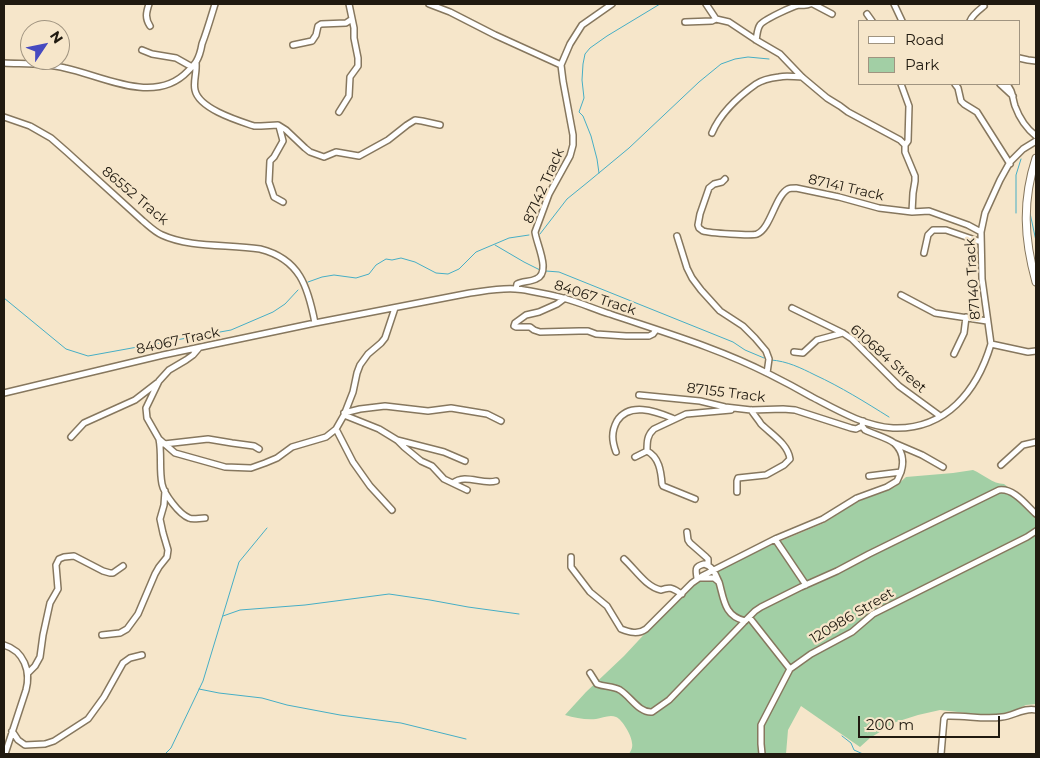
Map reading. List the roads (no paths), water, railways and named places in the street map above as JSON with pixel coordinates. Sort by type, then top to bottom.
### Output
[{"type":"main road","points":[[1036,158],[1026,210],[1026,229],[1036,282]]},
{"type":"street","points":[[149,4],[146,15],[150,26]]},
{"type":"street","points":[[4,63],[64,68],[126,85],[150,87],[170,84],[179,79],[194,65],[215,4]]},
{"type":"street","points":[[339,112],[349,96],[350,77],[358,66],[354,28],[349,4]]},
{"type":"street","points":[[429,4],[450,12],[561,65],[570,44],[582,25],[612,4]]},
{"type":"street","points":[[706,4],[716,19]]},
{"type":"street","points":[[756,40],[759,26],[763,22],[800,5],[812,4],[832,14]]},
{"type":"street","points":[[894,4],[902,20]]},
{"type":"street","points":[[970,20],[984,6]]},
{"type":"street","points":[[866,14],[871,20]]},
{"type":"street","points":[[685,22],[712,21],[716,19],[729,22],[780,54],[827,98],[848,112],[900,140],[905,145]]},
{"type":"street","points":[[294,45],[312,41],[318,26],[322,24],[346,23],[352,20]]},
{"type":"street","points":[[142,50],[152,54],[176,58],[194,65],[196,69],[195,89],[197,95],[213,110],[254,126],[278,125],[310,152],[324,157],[336,152],[359,156],[388,140],[416,120],[440,125]]},
{"type":"street","points":[[1020,58],[1036,61]]},
{"type":"street","name":"87142 Track","points":[[516,289],[517,284],[535,280],[541,276],[543,263],[535,232],[549,194],[572,150],[574,135],[562,82],[561,65]]},
{"type":"street","points":[[712,133],[718,121],[728,109],[756,84],[783,76],[802,76]]},
{"type":"street","points":[[901,85],[909,106],[908,141],[905,145],[905,152],[915,176],[912,212]]},
{"type":"street","points":[[955,85],[958,88],[961,101],[978,114],[1010,164]]},
{"type":"street","points":[[1001,85],[1013,97]]},
{"type":"street","points":[[1007,85],[1011,90],[1017,111],[1036,136]]},
{"type":"street","name":"86552 Track","points":[[4,117],[30,126],[50,138],[156,232],[184,242],[260,250],[285,260],[292,266],[305,284],[315,323]]},
{"type":"street","points":[[279,126],[283,142],[274,158],[270,161],[269,182],[274,197],[283,202]]},
{"type":"street","name":"87140 Track","points":[[991,344],[982,279],[981,232],[985,213],[1000,180],[1010,164],[1023,149],[1036,141]]},
{"type":"street","name":"87141 Track","points":[[725,179],[712,186],[707,194],[698,224],[699,228],[703,231],[744,235],[758,234],[763,229],[782,194],[789,188],[796,188],[879,208],[912,212],[929,211],[968,225],[981,232]]},
{"type":"street","points":[[924,253],[928,235],[933,230],[946,230],[981,242]]},
{"type":"street","points":[[677,236],[687,268],[701,290],[720,311],[743,326],[766,351],[769,359],[767,373]]},
{"type":"street","name":"84067 Track","points":[[4,393],[163,355],[315,323],[485,291],[516,289],[565,298],[721,352],[767,373],[862,424],[899,427],[919,425],[940,416],[957,404],[969,391],[982,369],[991,344]]},
{"type":"street","points":[[901,295],[935,313],[987,321]]},
{"type":"street","points":[[565,298],[540,312],[526,315],[515,323],[514,326],[530,327],[540,332],[588,331],[596,334],[626,336],[649,336],[656,330]]},
{"type":"street","points":[[159,381],[148,402],[147,418],[159,439],[175,453],[225,468],[246,468],[266,463],[292,447],[326,437],[336,429],[353,392],[360,366],[368,354],[385,338],[395,308]]},
{"type":"street","name":"610684 Street","points":[[792,308],[843,333],[858,344],[899,386],[940,416]]},
{"type":"street","points":[[954,354],[964,332],[966,317]]},
{"type":"street","points":[[794,352],[803,353],[817,340],[843,333]]},
{"type":"street","points":[[991,344],[1028,352],[1036,351]]},
{"type":"street","points":[[71,437],[84,423],[134,400],[159,381],[169,370],[193,355],[199,348]]},
{"type":"street","name":"87155 Track","points":[[639,395],[700,401],[739,409],[795,410],[856,429],[862,424]]},
{"type":"street","points":[[344,414],[360,408],[385,406],[428,411],[451,408],[487,414],[501,421]]},
{"type":"street","points":[[647,450],[647,440],[650,432],[686,414],[739,409]]},
{"type":"street","points":[[616,452],[612,432],[618,420],[626,413],[632,410],[654,411],[674,420]]},
{"type":"street","points":[[738,492],[738,478],[766,475],[784,465],[790,459],[788,453],[751,410]]},
{"type":"street","points":[[344,414],[374,426],[397,440],[444,452],[465,461]]},
{"type":"street","points":[[862,424],[865,430],[922,455],[943,467]]},
{"type":"street","points":[[336,429],[353,462],[370,486],[392,510]]},
{"type":"street","points":[[159,439],[161,483],[165,491],[174,504],[188,517],[194,519],[204,518]]},
{"type":"street","points":[[164,444],[208,439],[254,446],[260,449]]},
{"type":"street","points":[[397,440],[404,448],[421,461],[432,466],[442,476],[468,490]]},
{"type":"street","points":[[1001,465],[1023,445],[1036,442]]},
{"type":"street","points":[[571,557],[571,567],[590,592],[607,606],[622,630],[633,633],[644,632],[698,578],[775,539],[823,519],[857,498],[887,487],[897,481],[903,466],[903,458],[894,443]]},
{"type":"street","points":[[635,457],[647,450]]},
{"type":"street","points":[[647,450],[657,460],[662,485],[695,499]]},
{"type":"street","points":[[869,476],[901,472]]},
{"type":"street","points":[[453,483],[461,479],[486,482],[496,481]]},
{"type":"street","points":[[590,673],[597,684],[620,690],[644,711],[652,712],[669,700],[747,619],[761,607],[998,490],[1002,489],[1014,494],[1036,514]]},
{"type":"street","points":[[102,635],[120,633],[130,626],[138,614],[157,570],[167,556],[168,550],[160,519],[165,491]]},
{"type":"street","name":"120986 Street","points":[[762,754],[760,744],[762,725],[790,669],[811,654],[852,632],[873,614],[1036,531]]},
{"type":"street","points":[[687,532],[689,541],[708,559],[708,565]]},
{"type":"street","points":[[775,539],[806,585]]},
{"type":"street","points":[[28,673],[35,666],[41,653],[50,603],[58,589],[56,565],[59,559],[74,556],[109,573],[113,573],[123,566]]},
{"type":"street","points":[[624,559],[653,587],[661,590],[670,588],[682,594]]},
{"type":"street","points":[[698,578],[696,572],[698,567],[704,564],[714,570],[727,609],[737,618],[747,619],[790,669]]},
{"type":"street","points":[[698,578],[714,578],[719,582]]},
{"type":"street","points":[[4,645],[20,654],[28,673],[28,684],[4,754]]},
{"type":"street","points":[[12,731],[24,745],[38,745],[54,741],[88,719],[104,697],[123,663],[130,658],[142,655]]},
{"type":"street","points":[[941,754],[944,719],[946,716],[994,718],[1010,716],[1030,709],[1036,710]]},
{"type":"waterway","points":[[599,173],[591,136],[583,116],[579,112],[584,98],[582,80],[585,54],[607,36],[660,4]]},
{"type":"waterway","points":[[540,234],[567,199],[629,148],[699,82],[721,64],[748,57],[769,59]]},
{"type":"waterway","points":[[1016,213],[1016,175],[1021,159]]},
{"type":"waterway","points":[[1030,213],[1036,241]]},
{"type":"waterway","points":[[308,282],[334,275],[356,278],[369,274],[376,265],[386,259],[401,258],[415,262],[436,273],[448,274],[459,269],[476,252],[509,238],[529,235]]},
{"type":"waterway","points":[[495,245],[540,270]]},
{"type":"waterway","points":[[546,271],[559,272],[733,342],[745,350],[764,358]]},
{"type":"waterway","points":[[4,298],[66,349],[88,356],[231,330],[273,312],[285,304],[298,290]]},
{"type":"waterway","points":[[771,360],[788,363],[810,372],[889,417]]},
{"type":"waterway","points":[[165,754],[171,748],[203,681],[239,562],[267,528]]},
{"type":"waterway","points":[[223,616],[240,610],[305,605],[389,594],[519,614]]},
{"type":"waterway","points":[[199,689],[262,698],[287,705],[340,715],[401,723],[466,739]]},
{"type":"waterway","points":[[842,736],[851,743],[854,750],[863,754]]}]
